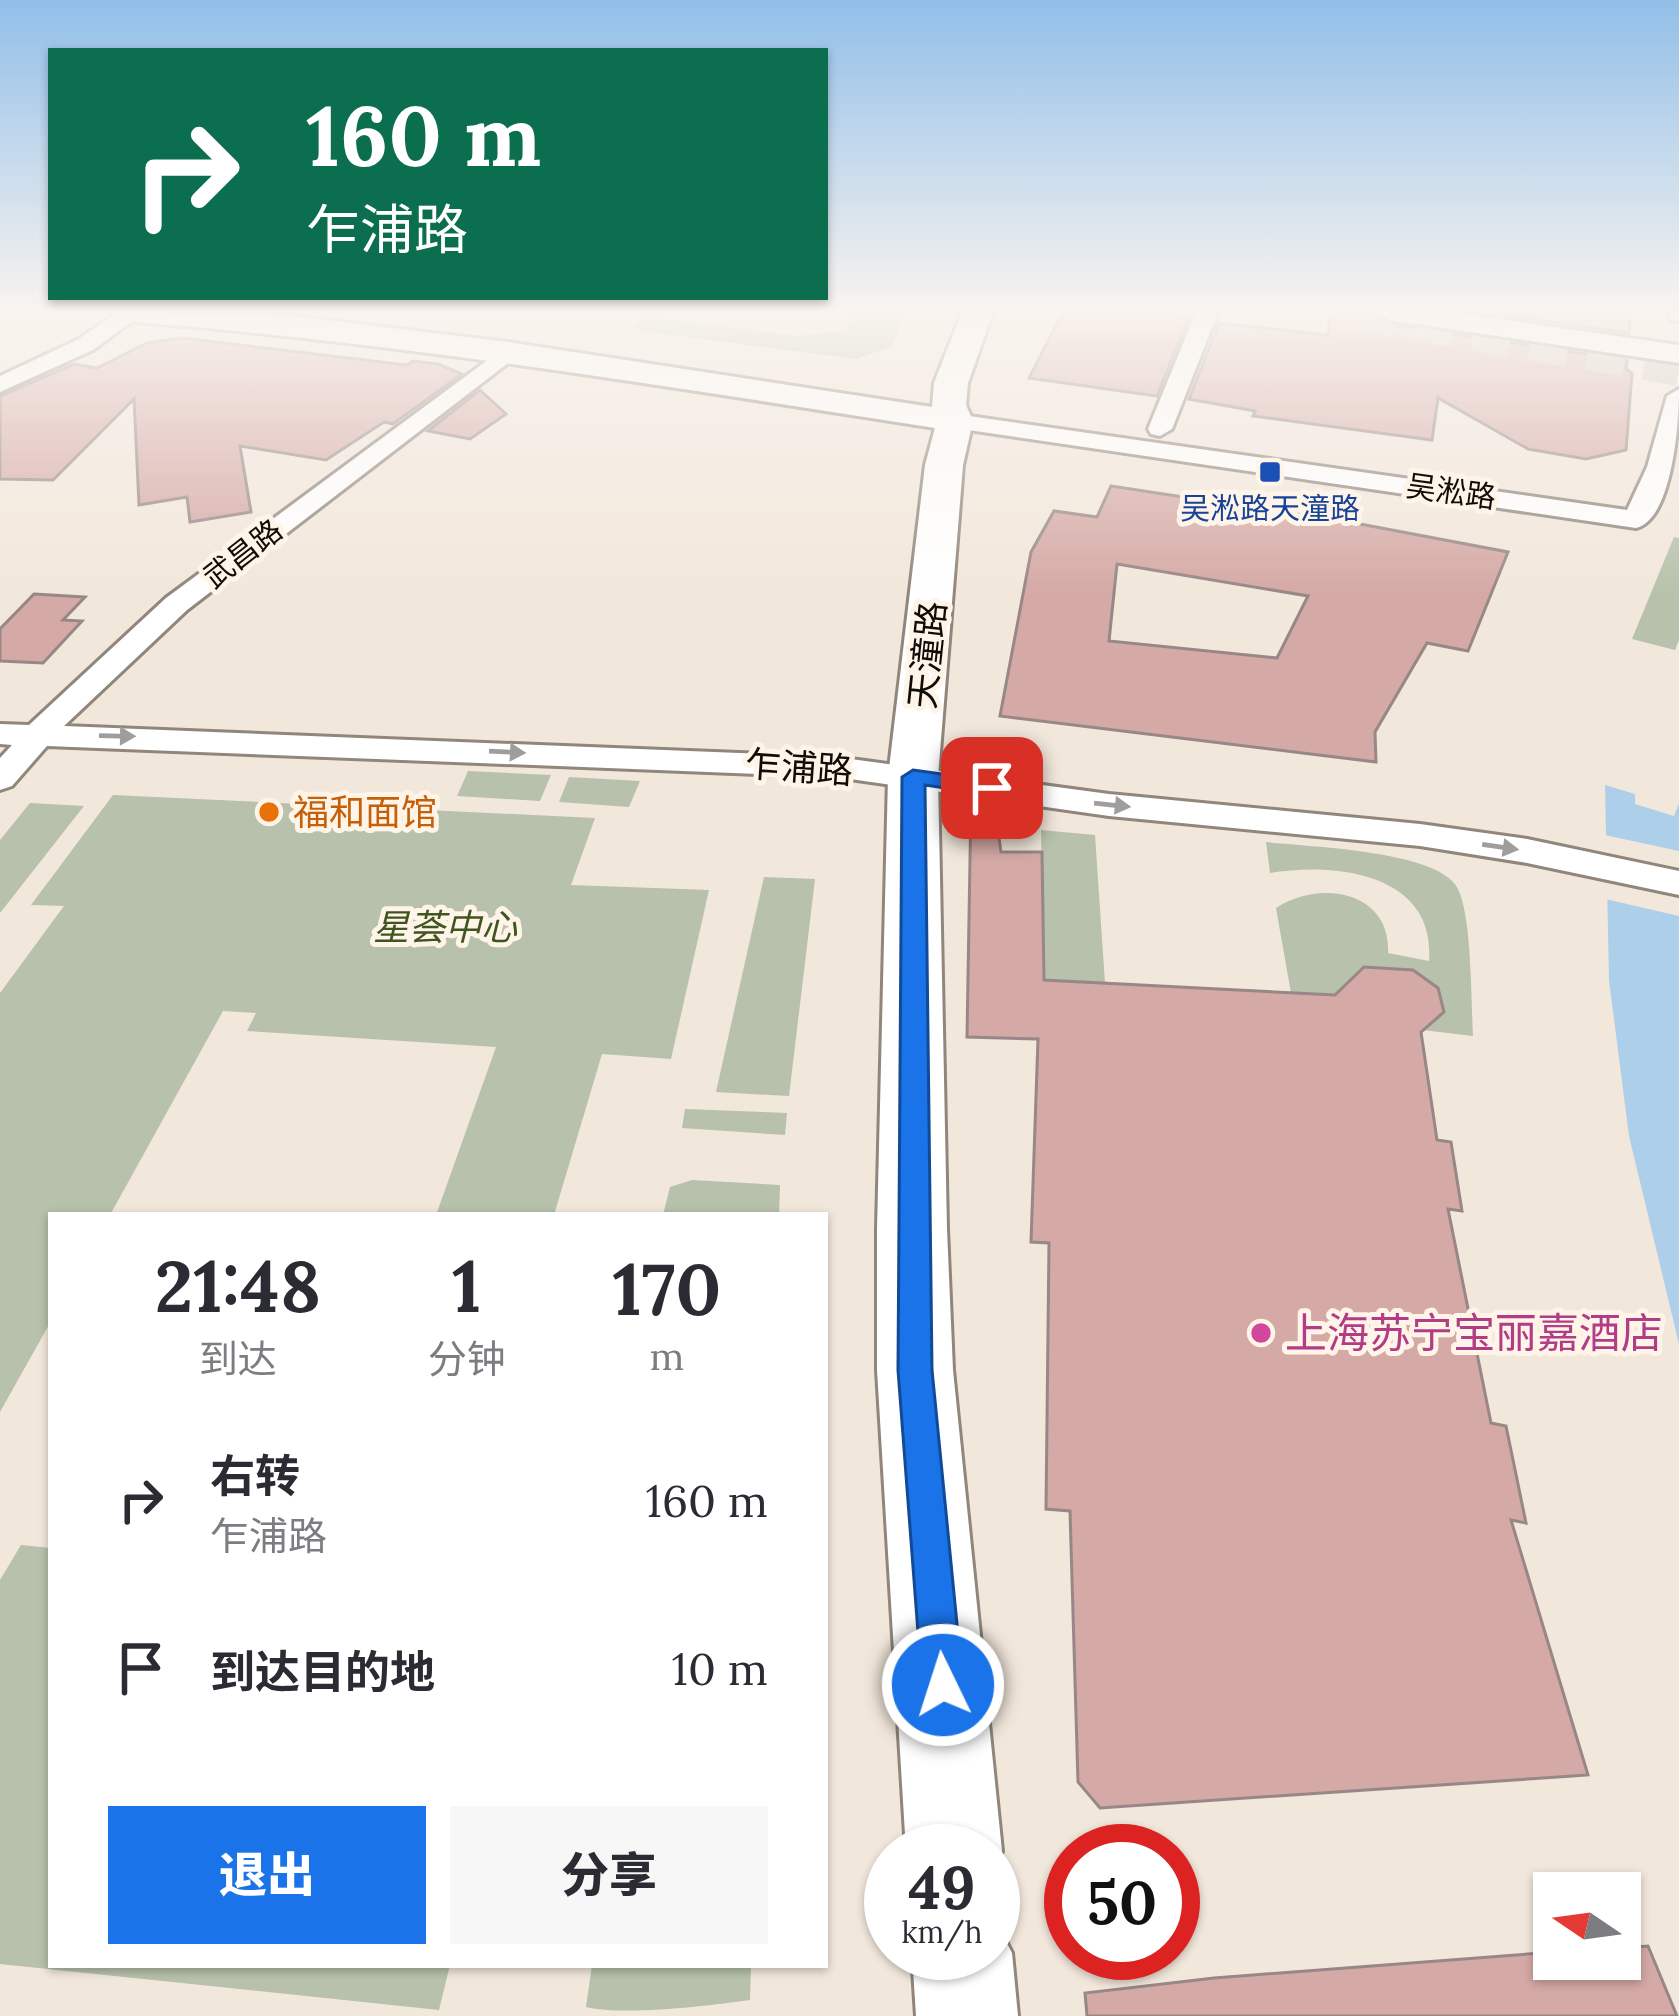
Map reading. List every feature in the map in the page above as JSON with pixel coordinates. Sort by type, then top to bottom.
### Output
[{"type":"main road","name":"天潼路","points":[[931,406],[944,465],[913,777],[915,1370],[952,1824]]},
{"type":"main road","points":[[965,1980],[968,2016]]},
{"type":"street","name":"武昌路","points":[[0,779],[36,734],[129,641],[437,406]]},
{"type":"street","name":"吴淞路","points":[[970,406],[1640,509]]},
{"type":"street","name":"吴淞路","points":[[977,406],[1160,430],[1640,509]]},
{"type":"street","points":[[1160,430],[1170,406]]},
{"type":"street","points":[[1640,509],[1660,466],[1676,406]]},
{"type":"street","name":"乍浦路","points":[[0,734],[768,764],[913,777],[1109,805],[1420,835],[1679,883]]},
{"type":"green space","points":[[1674,537],[1679,538],[1679,640],[1675,650],[1632,639]]},
{"type":"green space","points":[[468,771],[551,775],[540,801],[457,796]]},
{"type":"green space","points":[[569,777],[640,781],[629,807],[559,802]]},
{"type":"green space","name":"星荟中心","points":[[113,795],[595,818],[571,885],[709,890],[671,1059],[602,1054],[555,1212],[437,1212],[496,1047],[247,1031],[256,1013],[223,1011],[112,1212],[48,1212],[48,1326],[0,1412],[0,993],[64,906],[31,905]]},
{"type":"green space","points":[[30,803],[84,806],[0,913],[0,840]]},
{"type":"green space","points":[[1041,830],[1095,835],[1105,983],[1044,980]]},
{"type":"green space","points":[[1266,842],[1400,858],[1446,876],[1458,889],[1466,919],[1473,1036],[1423,1030],[1444,1011],[1438,988],[1413,970],[1364,967],[1349,981],[1349,996],[1291,993],[1276,908],[1294,899],[1332,893],[1365,904],[1386,932],[1388,953],[1429,961],[1427,932],[1416,909],[1377,880],[1324,870],[1270,873]]},
{"type":"green space","points":[[764,877],[815,879],[789,1096],[716,1092]]},
{"type":"green space","points":[[685,1109],[787,1113],[785,1135],[682,1128]]},
{"type":"green space","points":[[692,1180],[780,1185],[779,1212],[664,1212],[670,1187]]},
{"type":"green space","points":[[21,1545],[48,1548],[48,1968],[449,1968],[439,2010],[0,1964],[0,1580]]},
{"type":"green space","points":[[592,1968],[751,1968],[750,2000],[643,2010],[586,2007]]},
{"type":"water","points":[[1605,785],[1635,794],[1635,804],[1674,816],[1679,803],[1679,1344],[1629,1136],[1609,980]]},
{"type":"pier","points":[[1600,834],[1679,851],[1679,916],[1601,898]]},
{"type":"building","points":[[0,406],[127,406],[53,480],[0,479]]},
{"type":"building","points":[[134,406],[418,406],[326,460],[240,446],[251,512],[190,522],[187,497],[139,505]]},
{"type":"building","points":[[460,406],[497,406],[506,414],[470,439],[428,431]]},
{"type":"building","points":[[1228,406],[1437,406],[1432,440],[1253,416],[1255,411]]},
{"type":"building","points":[[1452,406],[1629,406],[1626,450],[1586,459],[1528,449]]},
{"type":"building","points":[[1111,486],[1508,552],[1468,651],[1427,643],[1375,732],[1376,762],[1000,716],[1031,552],[1054,511],[1097,517]],"holes":[[[1117,564],[1308,596],[1277,658],[1109,641]]]},
{"type":"building","points":[[34,594],[85,597],[63,620],[82,621],[43,663],[0,661],[0,629]]},
{"type":"building","name":"上海苏宁宝丽嘉酒店","points":[[971,801],[994,804],[1001,852],[1042,852],[1044,980],[1335,995],[1364,967],[1413,970],[1438,988],[1444,1012],[1421,1032],[1437,1140],[1451,1142],[1462,1211],[1448,1209],[1491,1423],[1506,1426],[1526,1523],[1511,1520],[1588,1775],[1100,1808],[1078,1782],[1070,1511],[1046,1509],[1049,1243],[1031,1242],[1038,1039],[967,1037]]},
{"type":"building","points":[[1641,1946],[1648,1946],[1677,2016],[1087,2016],[1085,1993],[1214,1978],[1533,1954],[1533,1980],[1641,1980]]},
{"type":"place","name":"吴淞路天潼路","points":[[1270,472]]},
{"type":"place","name":"福和面馆","points":[[269,812]]},
{"type":"place","name":"上海苏宁宝丽嘉酒店","points":[[1261,1333]]},
{"type":"route","points":[[943,1685],[915,1370],[913,777],[992,788]]}]
